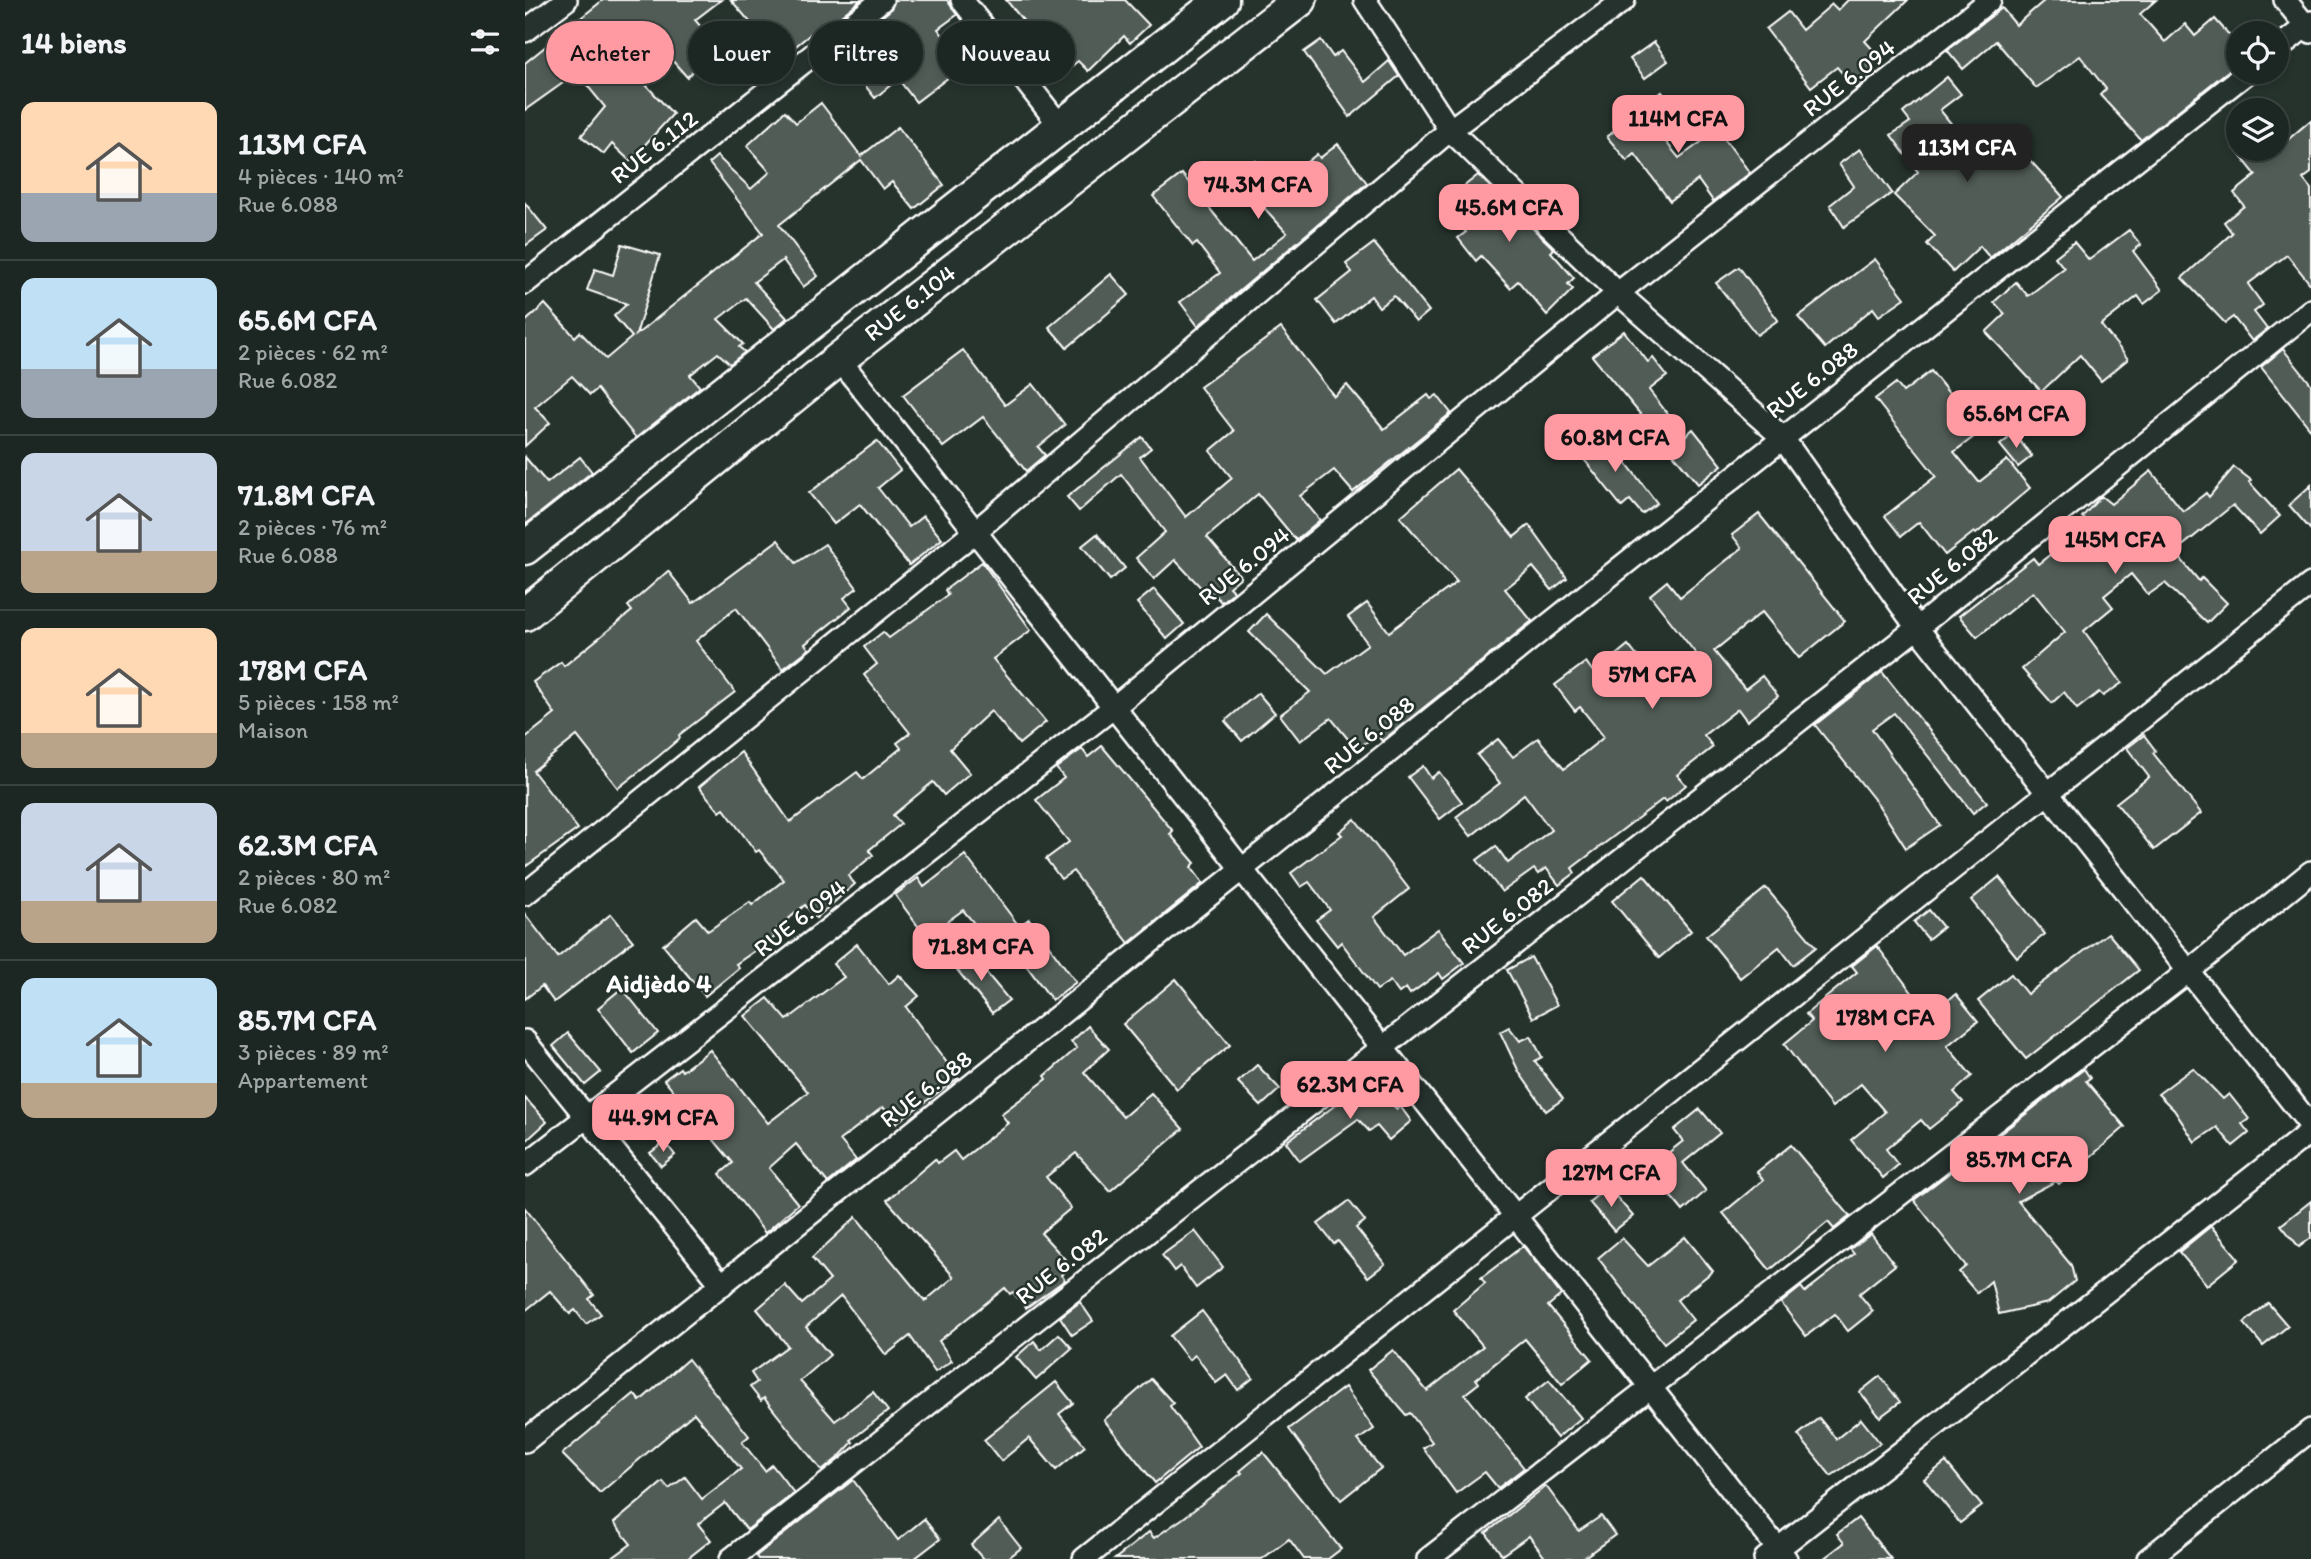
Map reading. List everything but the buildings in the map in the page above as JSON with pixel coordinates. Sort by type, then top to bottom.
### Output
[{"type":"street","points":[[525,31],[565,0]]},
{"type":"street","name":"RUE 6.112","points":[[525,283],[882,0]]},
{"type":"street","points":[[962,0],[1061,127]]},
{"type":"street","name":"RUE 6.104","points":[[525,548],[1222,0]]},
{"type":"street","name":"RUE 6.104","points":[[525,614],[839,359],[1300,0]]},
{"type":"street","points":[[839,359],[1651,1387],[1777,1556],[2311,1129],[1917,628],[1782,437],[1618,293],[1450,130],[1365,0]]},
{"type":"street","points":[[525,894],[976,531],[1450,130],[1624,0]]},
{"type":"street","name":"RUE 6.094","points":[[525,1165],[1114,707],[1618,293],[1990,0]]},
{"type":"street","points":[[2285,0],[2309,27],[2289,41]]},
{"type":"street","name":"RUE 6.088","points":[[525,1441],[1243,871],[1782,437],[2233,84]]},
{"type":"street","name":"RUE 6.082","points":[[731,1559],[1917,628],[2311,310]]},
{"type":"street","points":[[1084,1559],[2311,584]]},
{"type":"street","points":[[1429,1559],[2189,971],[2311,872]]},
{"type":"street","points":[[525,1041],[722,1285]]},
{"type":"street","points":[[2148,1559],[2311,1430]]},
{"type":"district","name":"Aidjèdo 4","points":[[659,983]]}]
